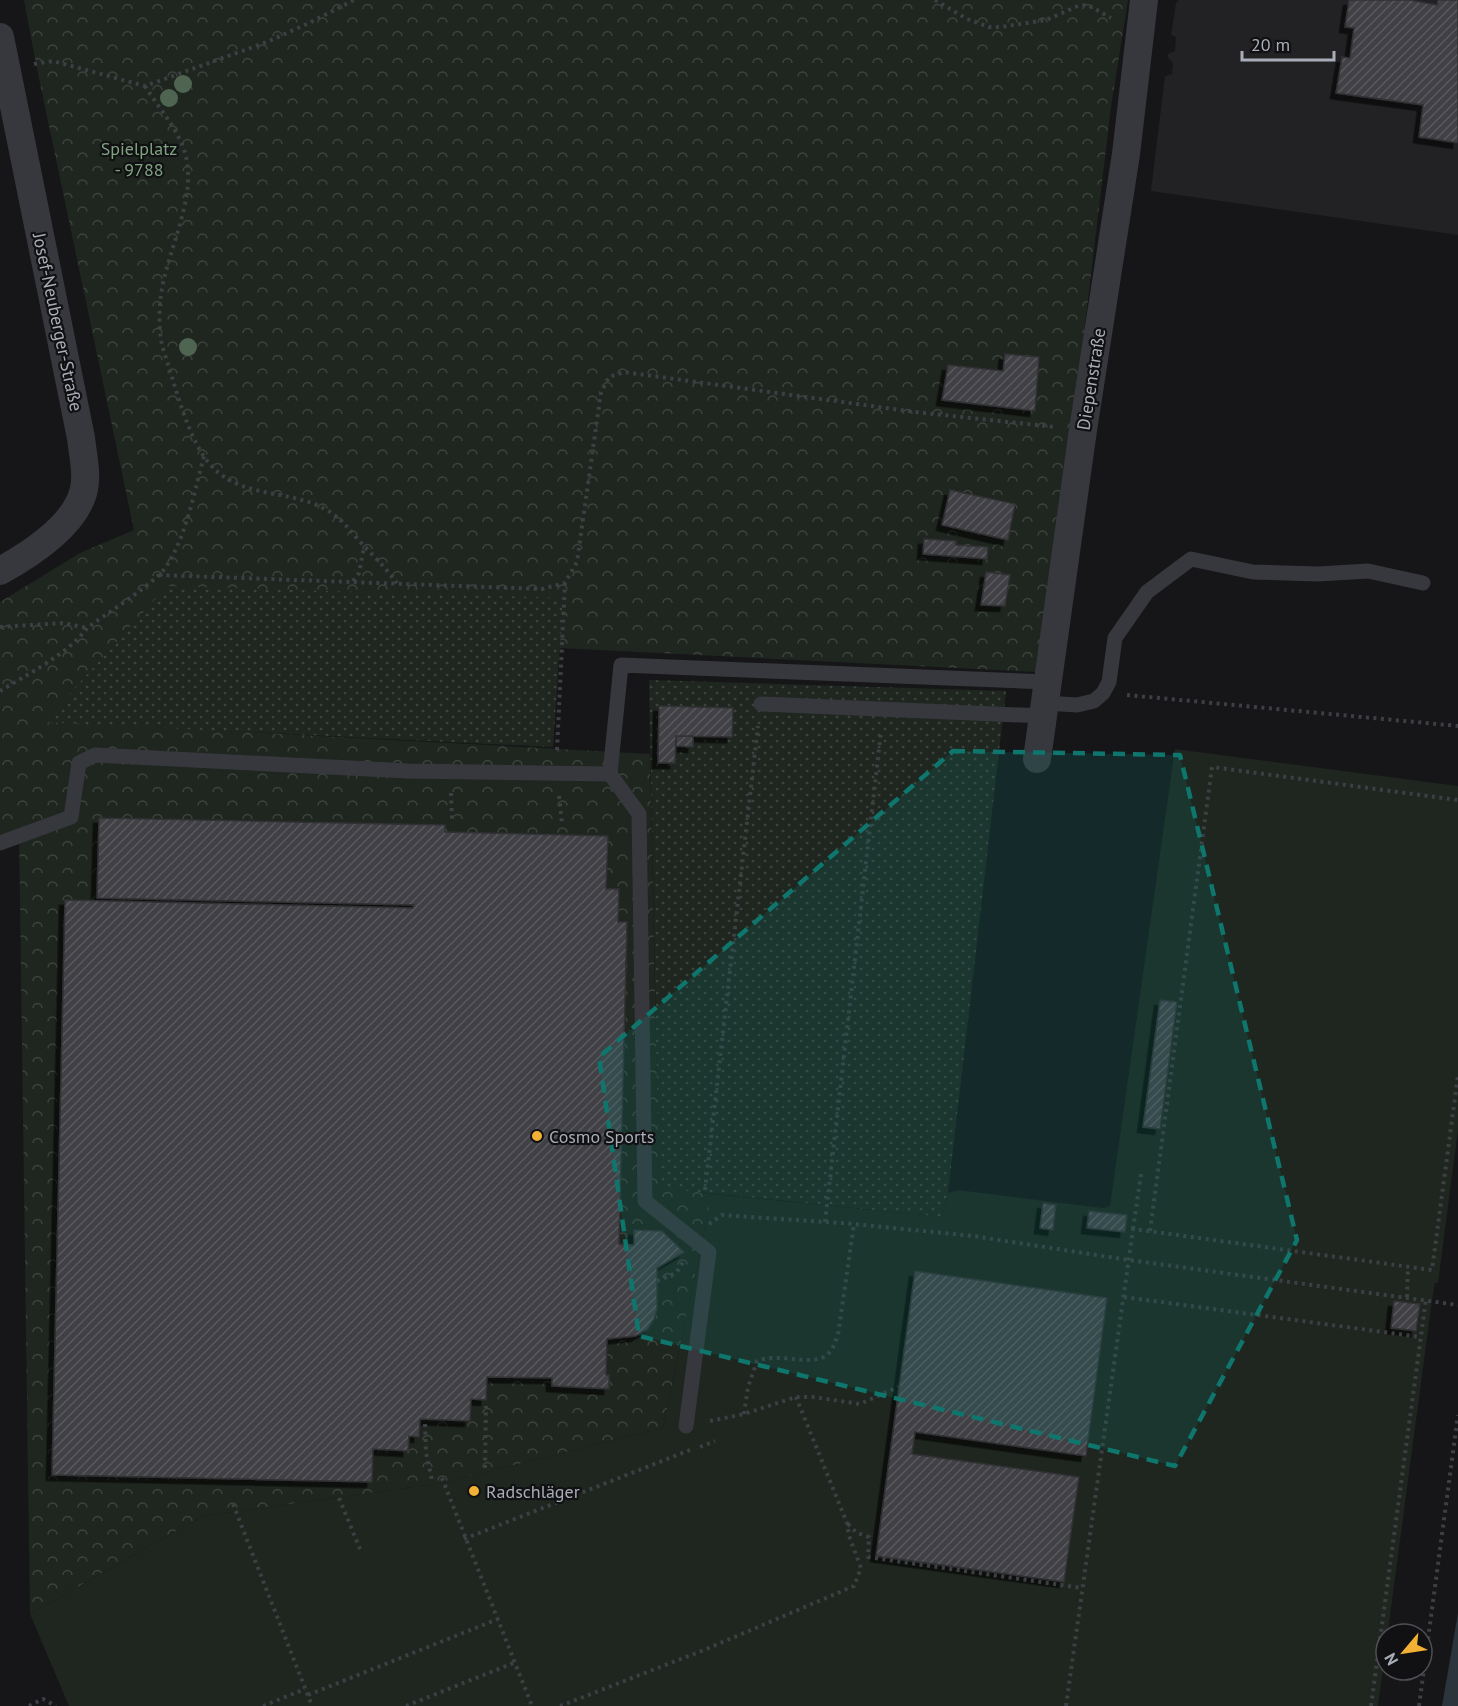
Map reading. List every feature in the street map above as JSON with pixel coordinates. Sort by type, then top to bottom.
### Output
[{"type":"street","name":"Diepenstraße","points":[[1037,759],[1083,430],[1126,154],[1143,12]]},
{"type":"street","name":"Josef-Neuberger-Straße","points":[[0,37],[81,438],[85,480],[83,494],[60,528],[41,545],[0,571]]},
{"type":"lane","points":[[686,1426],[709,1252],[645,1201],[639,814],[610,774],[621,665],[1045,700],[1077,705],[1094,701],[1103,693],[1109,682],[1115,638],[1147,592],[1191,559],[1253,572],[1318,574],[1368,572],[1423,583]]},
{"type":"lane","points":[[761,704],[884,710],[1045,700]]},
{"type":"lane","points":[[0,843],[71,817],[79,763],[95,755],[408,771],[610,774]]},
{"type":"path","points":[[53,61],[145,86],[267,42],[354,0]]},
{"type":"path","points":[[934,0],[967,19],[989,27],[1046,20],[1078,6],[1088,5],[1115,21],[1143,12]]},
{"type":"path","points":[[145,86],[178,136],[185,153],[187,168],[184,205],[160,295],[160,327],[161,342],[191,432],[204,456],[226,477],[241,486],[258,492],[307,501],[342,520],[398,583]]},
{"type":"path","points":[[556,772],[566,583],[577,562],[601,392],[609,377],[624,372],[915,412],[1083,430]]},
{"type":"path","points":[[0,691],[79,639],[87,627],[159,575],[173,555],[186,521],[204,456]]},
{"type":"path","points":[[352,582],[359,573],[364,546]]},
{"type":"path","points":[[159,575],[542,589],[566,583]]},
{"type":"path","points":[[0,627],[63,623],[87,627]]},
{"type":"path","points":[[1103,693],[1458,726]]},
{"type":"path","points":[[705,1190],[761,704]]},
{"type":"path","points":[[825,1222],[884,710]]},
{"type":"path","points":[[1149,1231],[1212,767],[1458,800]]},
{"type":"path","points":[[1132,1229],[1432,1270],[1458,1075]]},
{"type":"path","points":[[1066,1706],[1141,1174]]},
{"type":"path","points":[[657,1281],[676,1273],[707,1225],[722,1215],[854,1224],[973,1236],[1458,1305]]},
{"type":"path","points":[[744,1414],[748,1387],[757,1361],[773,1357],[815,1360],[825,1357],[832,1349],[837,1335],[854,1224]]},
{"type":"path","points":[[1407,1297],[1408,1267]]},
{"type":"path","points":[[1124,1297],[1420,1337]]},
{"type":"path","points":[[1371,1706],[1426,1299]]},
{"type":"path","points":[[686,1426],[744,1414],[796,1397],[813,1397],[856,1404],[898,1387]]},
{"type":"path","points":[[560,1706],[704,1650],[854,1586],[861,1568],[849,1536],[847,1523],[796,1397]]},
{"type":"path","points":[[485,1468],[486,1406]]},
{"type":"path","points":[[1419,1706],[1458,1415]]},
{"type":"path","points":[[425,1424],[426,1453],[432,1480]]},
{"type":"path","points":[[464,1539],[715,1441]]},
{"type":"path","points":[[442,1478],[464,1539],[532,1706]]},
{"type":"path","points":[[339,1498],[360,1549]]},
{"type":"path","points":[[233,1504],[312,1706]]},
{"type":"path","points":[[847,1523],[857,1533],[869,1536],[868,1557],[1082,1588]]},
{"type":"path","points":[[308,1695],[498,1618]]},
{"type":"path","points":[[406,1706],[516,1662]]},
{"type":"path","points":[[263,1706],[305,1689]]},
{"type":"path","points":[[29,1706],[43,1699],[56,1706]]},
{"type":"highlighted area","points":[[953,751],[1180,755],[1297,1240],[1175,1466],[639,1336],[599,1057]]},
{"type":"shaded area","points":[[1179,0],[1458,0],[1458,235],[1151,191],[1165,76],[1172,74],[1173,63],[1168,58],[1168,54],[1175,51],[1176,37],[1171,35],[1176,3]]},
{"type":"shaded area","points":[[1458,1613],[1458,1706],[1442,1706]]},
{"type":"green space","name":"Spielplatz - 9788","points":[[24,0],[1128,0],[1111,107],[1073,425],[1038,672],[559,648],[563,598],[45,721],[650,754],[659,1187],[712,1194],[663,1428],[443,1483],[203,1516],[30,1614],[19,831],[0,836],[0,602],[80,553],[134,530]]},
{"type":"green space","points":[[167,586],[563,598],[553,747],[44,722]]},
{"type":"green space","points":[[649,680],[1006,691],[948,1193],[942,1217],[659,1188]]},
{"type":"green space","points":[[1175,749],[1458,786],[1458,1130],[1438,1283],[1435,1283],[1432,1300],[1389,1622],[1374,1622],[1374,1682],[1381,1682],[1378,1706],[69,1706],[30,1614],[203,1516],[443,1483],[663,1428],[712,1194],[942,1217],[948,1193],[958,1190],[1103,1208],[1110,1206]]},
{"type":"building","points":[[1349,0],[1410,0],[1437,5],[1438,0],[1458,0],[1458,143],[1419,137],[1423,105],[1336,93],[1342,57],[1350,58],[1354,28],[1345,27]]},
{"type":"building","points":[[1005,354],[1039,357],[1035,411],[942,400],[948,365],[1003,371]]},
{"type":"building","points":[[950,490],[1015,504],[1008,540],[942,525]]},
{"type":"building","points":[[924,539],[956,541],[956,545],[988,547],[987,559],[923,554]]},
{"type":"building","points":[[986,572],[1010,575],[1005,606],[981,605]]},
{"type":"building","points":[[659,706],[733,708],[732,737],[676,736],[675,763],[658,763]]},
{"type":"building","points":[[676,736],[693,736],[693,747],[676,746]]},
{"type":"building","points":[[99,818],[445,825],[445,832],[608,836],[606,889],[619,889],[618,922],[627,922],[619,1244],[634,1245],[634,1230],[662,1231],[684,1252],[657,1268],[657,1309],[648,1329],[636,1336],[607,1339],[606,1375],[609,1375],[609,1389],[552,1386],[552,1378],[487,1377],[486,1400],[471,1399],[470,1421],[420,1419],[419,1437],[409,1436],[408,1451],[373,1449],[372,1482],[52,1475],[65,900],[413,908],[414,905],[97,898]]},
{"type":"building","points":[[1160,1000],[1177,1002],[1160,1129],[1143,1127]]},
{"type":"building","points":[[1043,1203],[1056,1205],[1053,1230],[1040,1228]]},
{"type":"building","points":[[1089,1211],[1127,1215],[1125,1232],[1087,1228]]},
{"type":"building","points":[[915,1271],[1107,1298],[1086,1456],[915,1432],[912,1454],[1079,1477],[1064,1582],[876,1556]]},
{"type":"building","points":[[1394,1301],[1420,1304],[1416,1331],[1391,1328]]},
{"type":"place","name":"Cosmo Sports","points":[[537,1136]]},
{"type":"place","name":"Radschläger","points":[[474,1491]]}]
